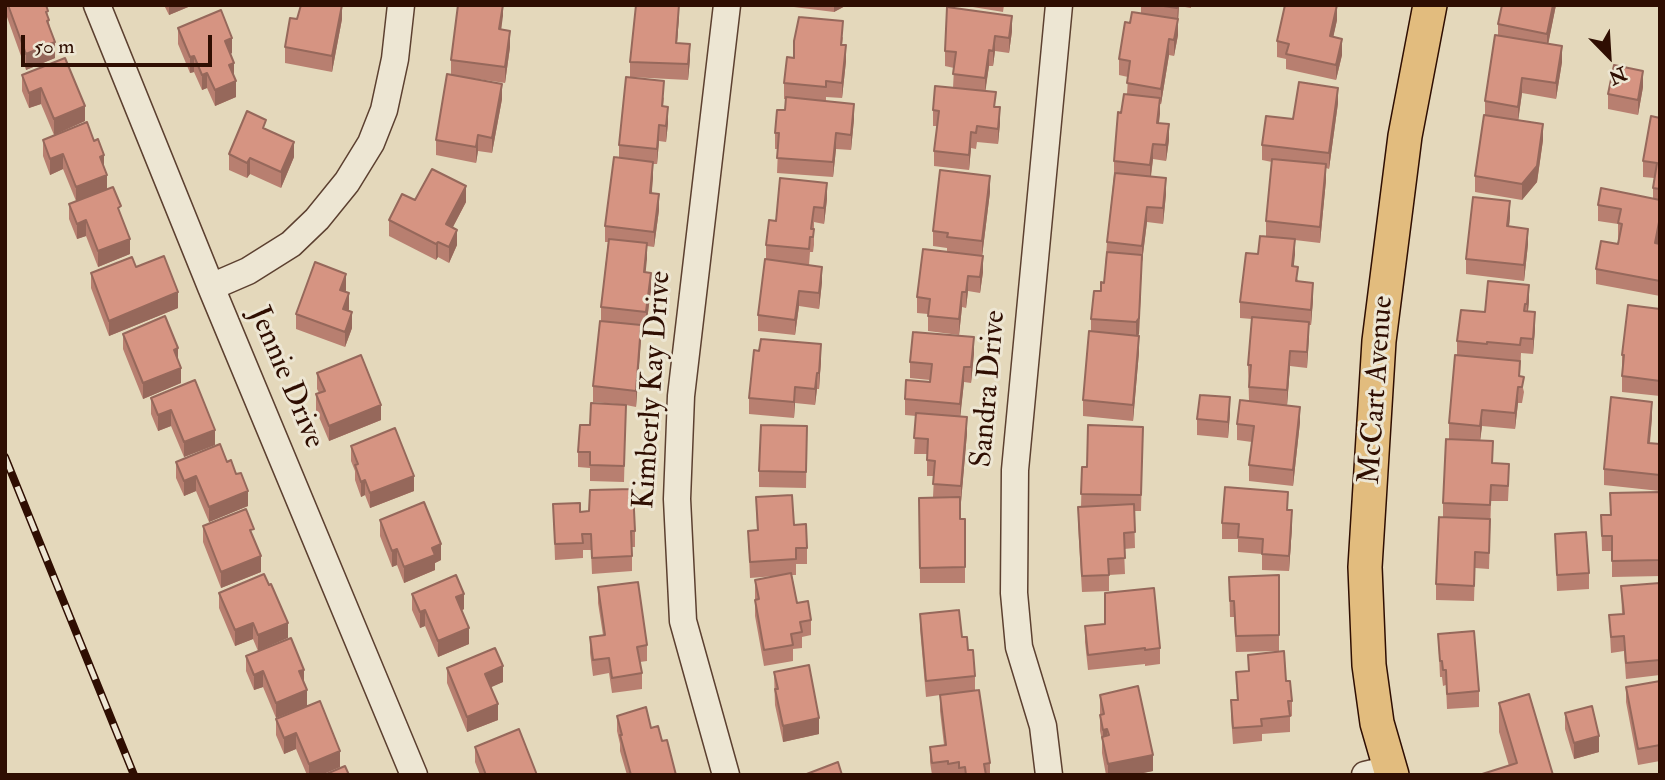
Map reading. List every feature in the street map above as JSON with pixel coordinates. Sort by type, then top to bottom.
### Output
[{"type":"main road","name":"McCart Avenue","points":[[1382,773],[1369,665],[1365,568],[1382,316],[1405,136],[1430,5]]},
{"type":"street","name":"Jennie Drive","points":[[97,5],[414,775]]},
{"type":"street","points":[[211,287],[248,271],[291,244],[317,219],[347,183],[371,143],[384,110],[395,59],[401,5]]},
{"type":"street","name":"Kimberly Kay Drive","points":[[726,775],[683,621],[677,499],[681,396],[727,5]]},
{"type":"street","name":"Sandra Drive","points":[[1049,775],[1043,726],[1019,647],[1014,593],[1014,539],[1015,470],[1059,5]]},
{"type":"building","points":[[8,5],[46,5],[47,21],[55,42],[26,54]]},
{"type":"building","points":[[301,5],[342,5],[332,56],[285,47],[290,18],[297,19]]},
{"type":"building","points":[[458,5],[503,5],[499,29],[510,31],[505,67],[451,60]]},
{"type":"building","points":[[636,5],[679,5],[676,43],[690,44],[688,64],[630,62]]},
{"type":"building","points":[[1157,5],[1178,5],[1177,8]]},
{"type":"building","points":[[1285,5],[1337,5],[1330,36],[1342,39],[1336,65],[1286,54],[1289,44],[1277,41]]},
{"type":"building","points":[[1502,5],[1553,5],[1547,34],[1498,24]]},
{"type":"building","points":[[947,7],[1012,16],[1009,38],[995,36],[993,51],[989,50],[985,78],[953,74],[956,52],[945,51]]},
{"type":"building","points":[[221,10],[232,38],[225,41],[234,63],[229,65],[236,81],[215,90],[207,73],[202,75],[194,56],[190,57],[178,28]]},
{"type":"building","points":[[1132,12],[1178,19],[1174,40],[1169,39],[1161,89],[1127,83],[1130,61],[1119,59],[1125,22],[1130,23]]},
{"type":"building","points":[[799,17],[843,21],[841,45],[846,45],[842,83],[826,81],[826,87],[784,83],[787,57],[794,58]]},
{"type":"building","points":[[1495,35],[1562,46],[1556,83],[1522,78],[1518,107],[1485,101]]},
{"type":"building","points":[[65,58],[85,106],[54,119],[41,88],[29,93],[22,75]]},
{"type":"building","points":[[1614,65],[1643,71],[1638,100],[1608,94]]},
{"type":"building","points":[[447,74],[502,84],[492,138],[478,135],[476,147],[436,140]]},
{"type":"building","points":[[626,77],[664,81],[662,106],[668,107],[666,126],[659,125],[657,149],[619,145]]},
{"type":"building","points":[[1299,82],[1338,88],[1329,153],[1262,145],[1266,116],[1293,119]]},
{"type":"building","points":[[935,86],[996,92],[994,107],[1000,107],[998,129],[977,126],[976,133],[971,132],[969,155],[934,151],[939,111],[933,110]]},
{"type":"building","points":[[1124,94],[1160,98],[1157,123],[1169,124],[1166,145],[1153,144],[1150,165],[1114,161],[1118,112],[1121,113]]},
{"type":"building","points":[[786,97],[854,104],[851,135],[836,133],[833,162],[777,158],[777,110],[785,110]]},
{"type":"building","points":[[247,111],[266,120],[263,128],[294,142],[281,172],[250,158],[247,163],[229,154]]},
{"type":"building","points":[[1484,115],[1543,124],[1537,166],[1522,184],[1475,176]]},
{"type":"building","points":[[1651,116],[1660,118],[1660,189],[1653,188],[1657,163],[1643,161]]},
{"type":"building","points":[[87,122],[94,141],[98,139],[104,155],[100,157],[107,175],[76,187],[63,154],[50,159],[43,140]]},
{"type":"building","points":[[614,157],[653,162],[650,193],[659,194],[654,232],[605,226]]},
{"type":"building","points":[[1272,159],[1326,164],[1320,227],[1266,221]]},
{"type":"building","points":[[432,169],[466,186],[446,224],[457,230],[449,247],[438,242],[436,244],[389,220],[402,194],[415,200]]},
{"type":"building","points":[[940,170],[990,176],[982,241],[947,237],[948,233],[933,231]]},
{"type":"building","points":[[1115,173],[1166,178],[1163,208],[1147,207],[1142,246],[1107,242]]},
{"type":"building","points":[[780,178],[827,183],[824,208],[814,207],[811,229],[814,229],[809,249],[766,245],[769,220],[776,221]]},
{"type":"building","points":[[113,187],[130,239],[98,251],[86,220],[77,224],[69,204]]},
{"type":"building","points":[[1601,188],[1660,200],[1655,243],[1660,244],[1660,281],[1596,269],[1601,241],[1618,244],[1622,224],[1618,223],[1621,209],[1598,205]]},
{"type":"building","points":[[1473,197],[1510,201],[1507,226],[1528,229],[1524,265],[1466,259]]},
{"type":"building","points":[[1260,236],[1295,239],[1292,266],[1298,267],[1296,281],[1313,283],[1311,310],[1240,302],[1246,253],[1258,254]]},
{"type":"building","points":[[609,239],[647,243],[644,272],[651,273],[646,312],[601,307]]},
{"type":"building","points":[[923,249],[983,256],[980,277],[968,276],[966,292],[962,292],[959,319],[928,316],[930,299],[917,297]]},
{"type":"building","points":[[1107,252],[1142,255],[1139,318],[1136,322],[1091,319],[1094,291],[1101,291],[1101,282],[1104,283]]},
{"type":"building","points":[[164,256],[178,292],[109,321],[91,273],[132,257],[136,267]]},
{"type":"building","points":[[765,259],[822,267],[819,293],[799,291],[795,320],[758,315]]},
{"type":"building","points":[[315,262],[346,274],[340,290],[349,293],[343,309],[352,312],[345,332],[296,314]]},
{"type":"building","points":[[1488,281],[1529,285],[1524,311],[1535,312],[1533,339],[1521,338],[1520,345],[1457,341],[1461,310],[1485,312]]},
{"type":"building","points":[[1628,305],[1660,309],[1660,381],[1622,376]]},
{"type":"building","points":[[165,316],[178,348],[174,350],[181,368],[143,383],[123,334]]},
{"type":"building","points":[[1252,317],[1309,322],[1307,352],[1290,351],[1287,390],[1249,387]]},
{"type":"building","points":[[600,321],[641,325],[636,391],[593,386]]},
{"type":"building","points":[[1089,331],[1139,336],[1133,405],[1083,400]]},
{"type":"building","points":[[913,332],[974,337],[971,367],[964,367],[960,404],[905,399],[906,380],[930,382],[932,364],[910,362]]},
{"type":"building","points":[[761,339],[821,344],[815,389],[795,387],[794,402],[749,398],[754,350],[759,351]]},
{"type":"building","points":[[361,355],[381,405],[329,426],[316,394],[325,391],[317,373]]},
{"type":"building","points":[[1455,355],[1520,361],[1519,376],[1524,377],[1522,387],[1518,387],[1515,413],[1482,410],[1480,426],[1449,423]]},
{"type":"building","points":[[195,380],[215,430],[184,442],[171,410],[158,415],[151,398]]},
{"type":"building","points":[[1200,395],[1230,397],[1228,422],[1197,419]]},
{"type":"building","points":[[1611,397],[1652,402],[1648,443],[1660,444],[1660,475],[1604,469]]},
{"type":"building","points":[[1240,400],[1300,407],[1293,470],[1249,465],[1254,426],[1237,424]]},
{"type":"building","points":[[591,403],[626,405],[624,466],[590,465],[590,452],[578,452],[580,425],[590,425]]},
{"type":"building","points":[[916,413],[967,417],[961,486],[933,484],[935,461],[927,460],[928,439],[914,438]]},
{"type":"building","points":[[761,425],[807,426],[806,472],[759,471]]},
{"type":"building","points":[[1088,425],[1143,427],[1141,495],[1081,494],[1082,467],[1087,467]]},
{"type":"building","points":[[395,428],[414,476],[370,493],[365,480],[361,482],[351,446]]},
{"type":"building","points":[[1446,439],[1493,441],[1492,463],[1509,464],[1508,486],[1491,485],[1490,505],[1443,503]]},
{"type":"building","points":[[220,444],[227,462],[231,460],[236,474],[241,473],[248,491],[209,507],[196,476],[184,481],[176,462]]},
{"type":"building","points":[[1225,487],[1288,492],[1287,510],[1292,510],[1289,556],[1262,554],[1263,539],[1238,537],[1239,524],[1222,523]]},
{"type":"building","points":[[633,489],[635,531],[631,531],[632,556],[592,558],[591,534],[582,534],[583,543],[555,544],[553,504],[580,503],[580,512],[589,511],[590,490]]},
{"type":"building","points":[[1660,492],[1660,560],[1612,561],[1612,536],[1602,536],[1601,515],[1611,515],[1610,493]]},
{"type":"building","points":[[792,495],[794,525],[806,524],[807,548],[796,548],[796,559],[750,562],[748,531],[758,530],[756,497]]},
{"type":"building","points":[[960,497],[960,519],[965,519],[965,567],[920,568],[919,498]]},
{"type":"building","points":[[424,502],[441,544],[432,548],[435,555],[404,567],[397,549],[392,551],[380,520]]},
{"type":"building","points":[[1134,504],[1135,532],[1124,533],[1125,558],[1108,559],[1109,575],[1082,576],[1078,507]]},
{"type":"building","points":[[246,509],[254,529],[250,530],[261,556],[221,572],[203,526]]},
{"type":"building","points":[[1439,517],[1490,519],[1489,553],[1475,552],[1474,586],[1436,584]]},
{"type":"building","points":[[1586,532],[1589,573],[1557,575],[1555,534]]},
{"type":"building","points":[[791,573],[797,603],[808,601],[811,620],[800,622],[802,632],[791,634],[793,645],[764,650],[755,600],[759,599],[755,580]]},
{"type":"building","points":[[264,574],[288,623],[258,635],[253,623],[235,630],[219,593]]},
{"type":"building","points":[[456,575],[464,594],[456,597],[469,628],[438,641],[425,610],[420,612],[412,594]]},
{"type":"building","points":[[1279,575],[1279,635],[1236,636],[1234,601],[1230,601],[1229,577]]},
{"type":"building","points":[[638,582],[647,645],[637,647],[642,673],[612,678],[609,658],[593,660],[590,637],[605,635],[598,587]]},
{"type":"building","points":[[1660,583],[1660,660],[1626,663],[1624,636],[1611,637],[1609,615],[1624,614],[1621,586]]},
{"type":"building","points":[[1154,588],[1160,648],[1088,655],[1085,626],[1105,624],[1105,593]]},
{"type":"building","points":[[959,610],[962,637],[967,637],[968,650],[973,650],[975,676],[926,681],[920,614]]},
{"type":"building","points":[[1474,631],[1479,691],[1447,694],[1446,670],[1443,670],[1440,661],[1438,634]]},
{"type":"building","points":[[291,638],[304,670],[299,671],[307,690],[276,703],[263,671],[254,675],[246,656]]},
{"type":"building","points":[[495,648],[503,666],[485,674],[498,704],[467,717],[447,668]]},
{"type":"building","points":[[1284,651],[1286,681],[1290,681],[1292,701],[1288,701],[1290,716],[1261,719],[1262,726],[1233,728],[1231,700],[1238,700],[1236,672],[1249,671],[1248,655]]},
{"type":"building","points":[[809,665],[819,718],[783,726],[774,672]]},
{"type":"building","points":[[1660,681],[1660,745],[1638,749],[1626,687]]},
{"type":"building","points":[[1138,686],[1153,755],[1108,764],[1102,737],[1109,735],[1107,729],[1103,730],[1100,715],[1104,714],[1100,695]]},
{"type":"building","points":[[979,690],[990,763],[984,764],[986,775],[966,775],[965,767],[959,768],[959,762],[932,763],[930,747],[946,745],[940,695]]},
{"type":"building","points":[[1529,694],[1553,775],[1479,775],[1517,763],[1499,703]]},
{"type":"building","points":[[320,701],[340,751],[309,764],[296,733],[284,738],[276,719]]},
{"type":"building","points":[[1592,706],[1599,736],[1574,743],[1565,713]]},
{"type":"building","points":[[646,707],[651,728],[658,726],[662,741],[667,740],[676,775],[631,775],[617,716]]},
{"type":"building","points":[[519,729],[537,775],[486,775],[475,747]]},
{"type":"building","points":[[838,762],[842,775],[804,775]]},
{"type":"building","points":[[345,766],[349,775],[324,775]]},
{"type":"railway","points":[[5,457],[134,775]]}]
